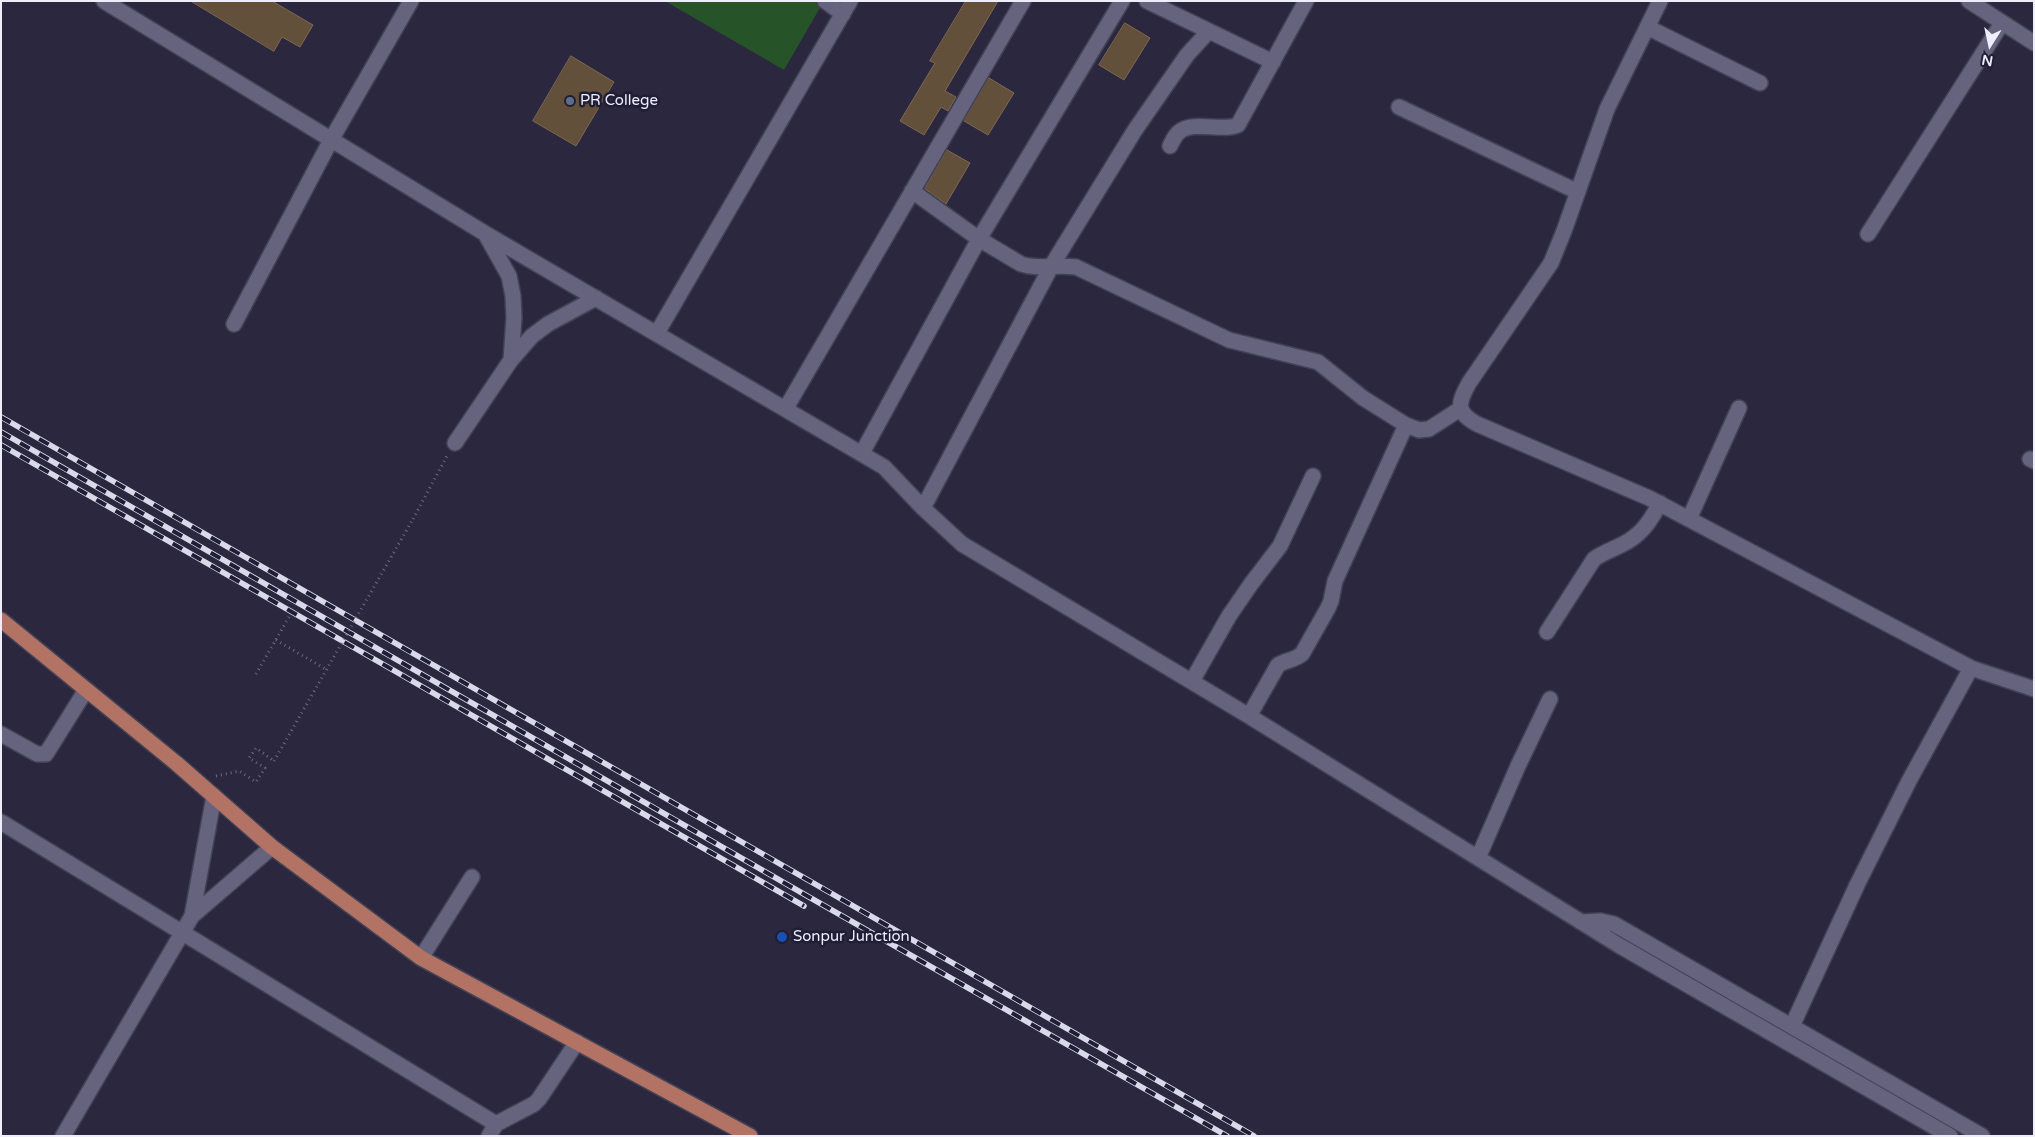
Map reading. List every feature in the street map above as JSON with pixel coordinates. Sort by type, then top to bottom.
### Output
[{"type":"main road","points":[[1,620],[214,796],[272,847],[421,958],[750,1136]]},
{"type":"street","points":[[104,1],[486,234],[862,453],[892,474],[923,508],[962,544],[1250,716],[1581,922],[1950,1136]]},
{"type":"street","points":[[234,324],[331,140],[411,1]]},
{"type":"street","points":[[657,333],[847,8],[825,1]]},
{"type":"street","points":[[786,408],[1023,1]]},
{"type":"street","points":[[862,453],[979,239],[1122,1]]},
{"type":"street","points":[[1147,1],[1273,62]]},
{"type":"street","points":[[1170,146],[1179,132],[1188,128],[1201,126],[1231,128],[1238,125],[1306,1]]},
{"type":"street","points":[[1660,1],[1607,109],[1551,263],[1469,383],[1462,396],[1460,409],[1465,417],[1477,424],[1660,503],[1971,668],[2034,689]]},
{"type":"street","points":[[1969,1],[2034,43]]},
{"type":"street","points":[[1868,234],[2002,22]]},
{"type":"street","points":[[1647,27],[1760,83]]},
{"type":"street","points":[[923,508],[1052,266],[1135,130],[1187,55],[1209,31]]},
{"type":"street","points":[[1399,107],[1578,192]]},
{"type":"street","points":[[912,191],[979,239],[1020,264],[1028,267],[1076,267],[1229,340],[1318,362],[1363,398],[1406,425],[1419,430],[1429,429],[1460,409]]},
{"type":"street","points":[[486,234],[509,276],[513,296],[514,318],[510,360]]},
{"type":"street","points":[[454,443],[510,360],[532,336],[548,324],[596,298]]},
{"type":"street","points":[[1689,519],[1739,408]]},
{"type":"street","points":[[1250,716],[1278,665],[1284,661],[1297,658],[1302,654],[1328,608],[1336,581],[1406,425]]},
{"type":"street","points":[[1192,681],[1229,616],[1280,546],[1313,476]]},
{"type":"street","points":[[1547,632],[1594,559],[1602,553],[1628,541],[1640,532],[1660,503]]},
{"type":"street","points":[[1792,1026],[1857,885],[1900,798],[1971,668]]},
{"type":"street","points":[[1,734],[37,754],[46,754],[86,690]]},
{"type":"street","points":[[1478,858],[1518,766],[1550,699]]},
{"type":"street","points":[[192,916],[214,796]]},
{"type":"street","points":[[1,822],[182,932],[493,1130],[539,1099],[577,1042]]},
{"type":"street","points":[[64,1136],[192,916],[272,847]]},
{"type":"street","points":[[421,958],[472,877]]},
{"type":"street","points":[[1581,922],[1601,921],[1614,924],[1982,1136]]},
{"type":"path","points":[[239,771],[256,782],[264,768],[249,758],[256,748],[274,761],[413,519],[454,443]]},
{"type":"path","points":[[256,674],[289,617]]},
{"type":"path","points":[[276,640],[327,670]]},
{"type":"green space","points":[[665,1],[824,1],[784,70]]},
{"type":"building","points":[[191,1],[272,1],[313,25],[300,47],[282,37],[274,51]]},
{"type":"building","points":[[966,1],[998,1],[945,91],[956,97],[948,111],[941,107],[924,135],[900,121],[935,63],[930,61]]},
{"type":"building","points":[[1125,23],[1150,38],[1124,80],[1099,65]]},
{"type":"building","points":[[571,56],[614,82],[576,146],[533,121]]},
{"type":"building","points":[[989,78],[1014,93],[988,135],[964,121]]},
{"type":"building","points":[[947,150],[970,163],[946,204],[925,189]]},
{"type":"railway","points":[[1,417],[1254,1136]]},
{"type":"railway","points":[[1,432],[1227,1136]]},
{"type":"railway","points":[[1,445],[804,906]]},
{"type":"place","name":"PR College","points":[[570,101]]},
{"type":"place","name":"Sonpur Junction","points":[[782,937]]}]
